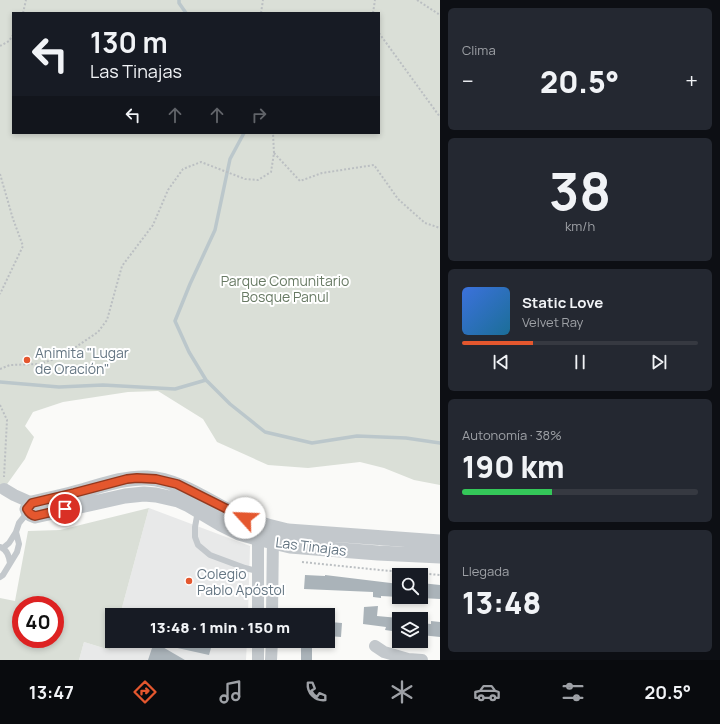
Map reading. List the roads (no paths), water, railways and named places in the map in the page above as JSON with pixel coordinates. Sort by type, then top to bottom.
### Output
[{"type":"street","name":"Las Tinajas","points":[[258,531],[232,512],[188,489],[167,481],[151,478],[127,479],[74,493],[30,507],[32,515],[35,516],[125,496],[144,494],[156,495],[178,500],[239,533],[258,531],[273,535],[290,546],[378,554],[440,556]]},
{"type":"street","points":[[4,489],[30,507]]},
{"type":"street","points":[[258,531],[258,608]]},
{"type":"street","name":"Las Tinajas","points":[[273,535],[288,531],[440,542]]},
{"type":"street","points":[[272,608],[273,535]]},
{"type":"street","points":[[376,646],[384,652],[408,659],[422,660]]},
{"type":"street","points":[[258,648],[258,660]]},
{"type":"street","points":[[271,660],[272,648]]},
{"type":"lane","points":[[10,563],[9,556],[2,547],[9,542],[16,532],[19,523],[30,507]]},
{"type":"lane","points":[[198,511],[195,537],[198,545],[210,555],[245,568],[258,571]]},
{"type":"lane","points":[[0,577],[3,575],[17,552],[19,544],[16,532]]},
{"type":"waterway","points":[[179,0],[179,3],[185,12]]},
{"type":"waterway","points":[[243,134],[230,159],[215,230],[175,321],[189,352],[206,380],[230,404],[265,432],[312,443],[357,436],[406,438],[440,443]]},
{"type":"waterway","points":[[0,382],[59,387],[103,385],[175,389],[206,380]]},
{"type":"place","name":"Animita \"Lugar de Oración\"","points":[[27,360]]},
{"type":"place","name":"Colegio Pablo Apóstol","points":[[189,581]]},
{"type":"park label","name":"Parque Comunitario Bosque Panul","points":[[285,288]]}]
